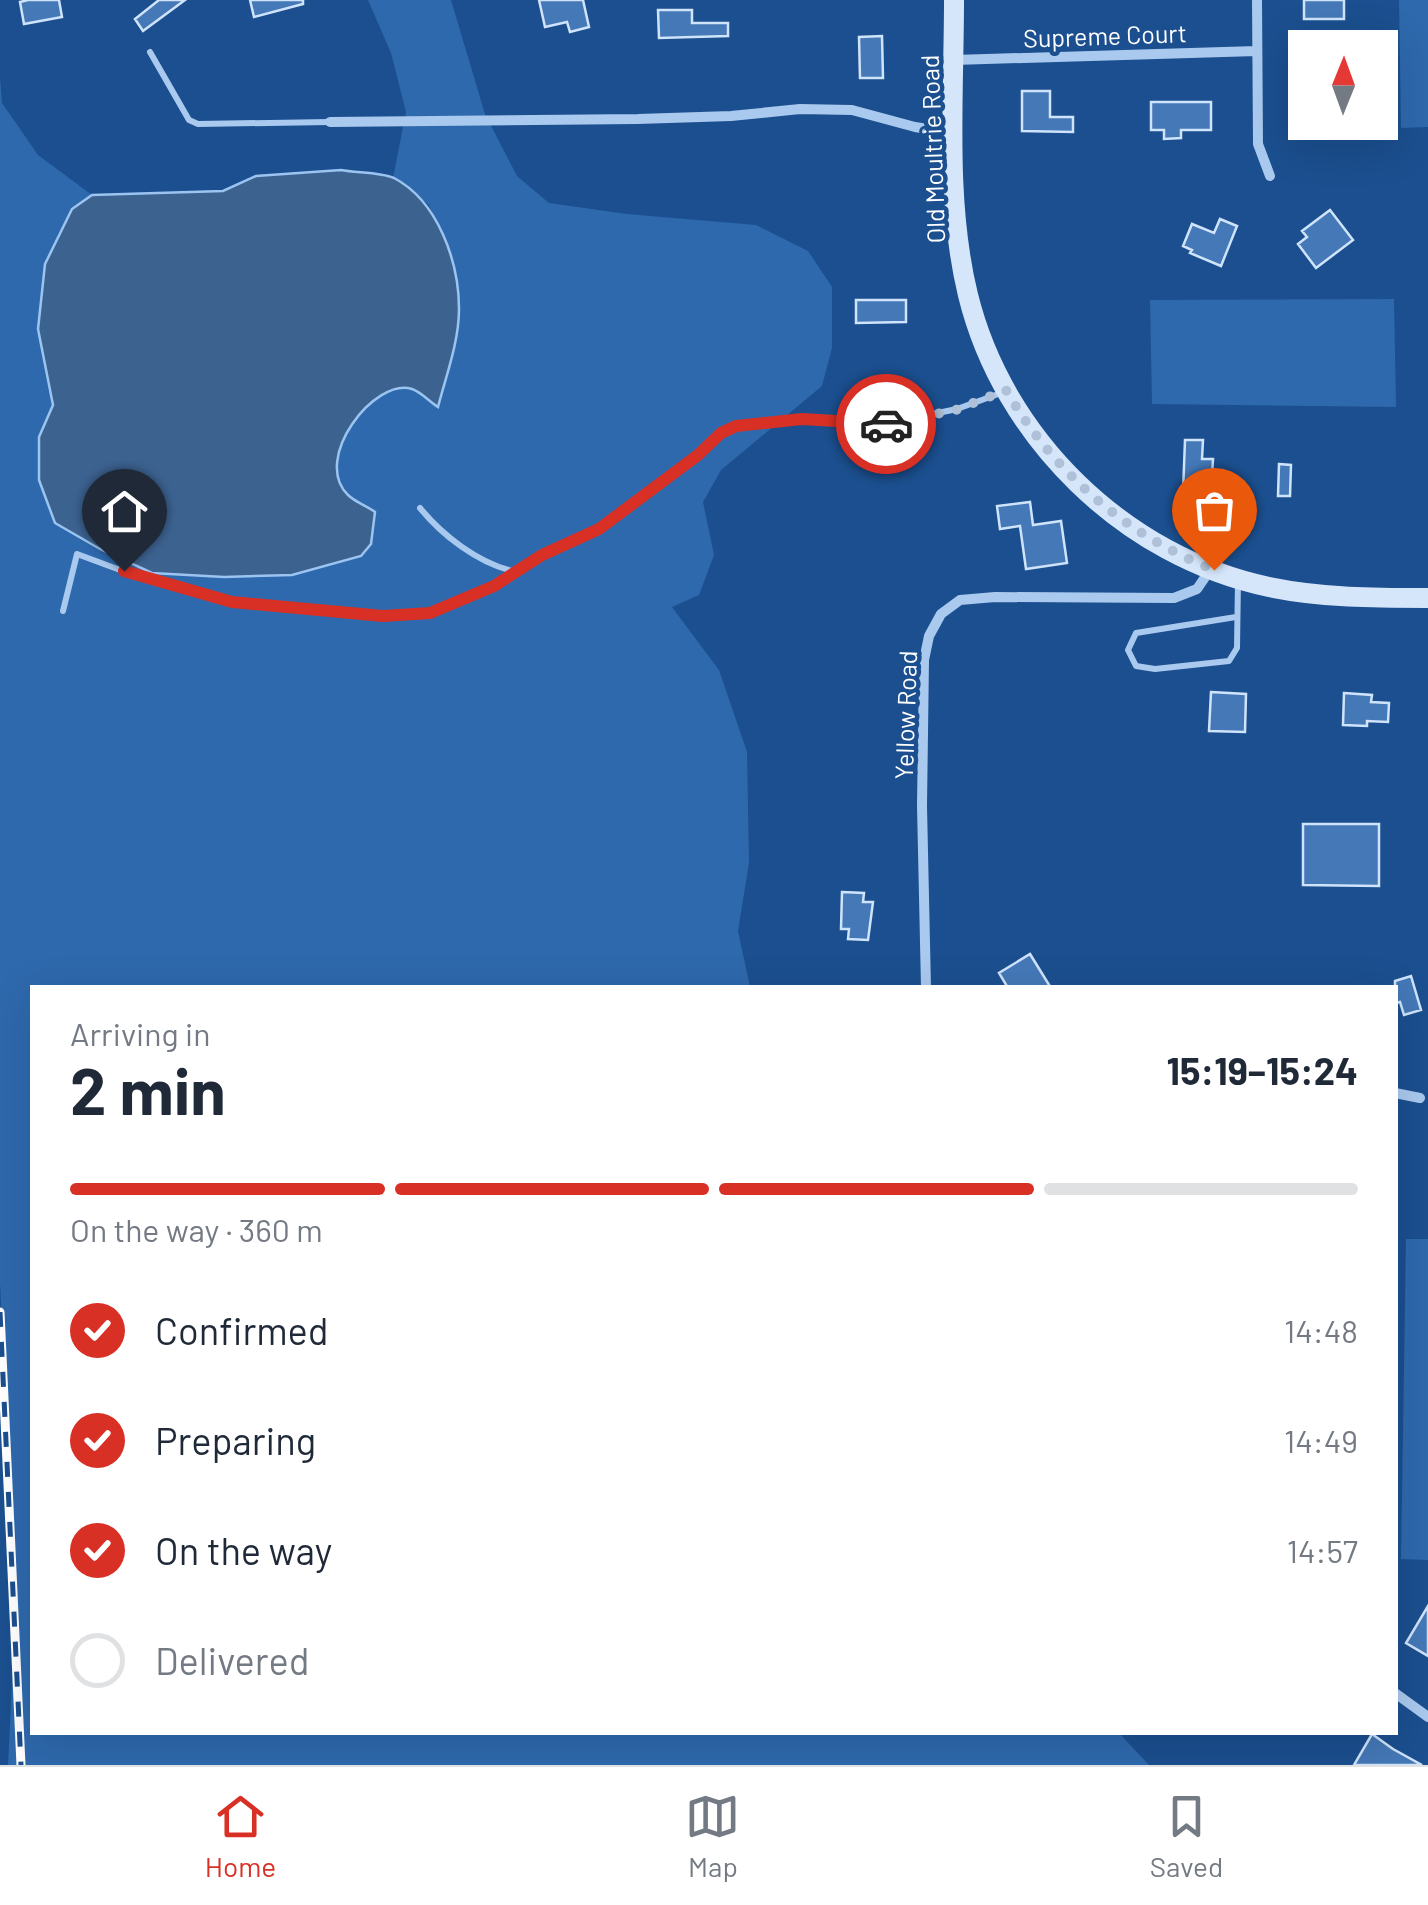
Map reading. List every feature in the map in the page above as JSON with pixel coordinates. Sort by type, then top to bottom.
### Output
[{"type":"main road","name":"Old Moultrie Road","points":[[954,0],[954,133],[960,252],[968,295],[990,357],[1037,438],[1088,493],[1144,536],[1211,570],[1307,594],[1428,598]]},
{"type":"street","points":[[1256,0],[1258,144],[1270,176]]},
{"type":"street","name":"Supreme Court","points":[[954,60],[1257,52]]},
{"type":"street","points":[[330,122],[638,119],[852,110],[915,128],[954,133]]},
{"type":"street","name":"Yellow Road","points":[[926,985],[924,660],[941,614],[960,600],[994,597],[1174,598],[1197,589],[1211,570]]},
{"type":"street","points":[[1398,1094],[1420,1098]]},
{"type":"street","points":[[1398,1695],[1428,1717]]},
{"type":"lane","points":[[150,52],[188,120],[198,124],[330,122]]},
{"type":"lane","points":[[63,611],[77,554],[147,580],[232,602],[383,616],[430,613],[494,586],[512,572],[599,529],[698,455],[721,433],[736,426],[802,419],[884,424],[956,410],[1006,390]]},
{"type":"lane","points":[[420,508],[446,534],[476,555],[512,572]]},
{"type":"lane","points":[[1236,617],[1136,634],[1128,650],[1136,666],[1155,669],[1229,661],[1237,648],[1238,579]]},
{"type":"shaded area","points":[[368,0],[451,0],[485,114],[517,176],[549,203],[756,225],[808,251],[832,287],[832,348],[822,386],[721,470],[703,502],[714,555],[699,595],[672,607],[719,670],[747,752],[749,863],[738,931],[750,985],[30,985],[30,1735],[1121,1735],[1149,1765],[8,1765],[15,1624],[0,1282],[0,77],[2,103],[38,155],[92,195],[72,209],[53,405],[39,437],[55,523],[152,573],[292,575],[347,494],[337,472],[337,457],[365,409],[388,391],[400,388],[415,390],[438,406],[459,309],[453,267],[429,205],[393,178],[406,112],[391,53]]},
{"type":"shaded area","points":[[1399,0],[1428,0],[1428,127],[1401,128]]},
{"type":"shaded area","points":[[341,170],[394,178],[423,202],[443,234],[458,291],[457,334],[438,407],[415,390],[397,389],[381,395],[366,408],[342,442],[337,462],[339,480],[348,495],[375,512],[371,544],[361,556],[292,575],[152,573],[55,523],[39,480],[39,437],[53,405],[38,329],[45,264],[72,209],[92,195],[223,191],[256,176]]},
{"type":"shaded area","points":[[1394,299],[1396,407],[1152,404],[1150,300]]},
{"type":"shaded area","points":[[1406,1239],[1428,1239],[1428,1560],[1401,1559]]},
{"type":"building","points":[[59,0],[62,17],[24,24],[20,2]]},
{"type":"building","points":[[159,0],[185,0],[143,31],[135,19]]},
{"type":"building","points":[[250,0],[303,0],[303,4],[254,17]]},
{"type":"building","points":[[539,0],[583,0],[589,27],[570,32],[567,22],[545,27]]},
{"type":"building","points":[[1304,0],[1344,0],[1344,19],[1304,19]]},
{"type":"building","points":[[658,10],[692,10],[692,23],[728,23],[728,36],[659,38]]},
{"type":"building","points":[[882,36],[883,78],[860,78],[859,37]]},
{"type":"building","points":[[1022,91],[1050,91],[1050,117],[1073,117],[1073,132],[1022,131]]},
{"type":"building","points":[[1151,102],[1211,102],[1211,130],[1181,130],[1181,138],[1164,139],[1164,130],[1151,130]]},
{"type":"building","points":[[1330,210],[1353,240],[1316,268],[1298,244],[1307,237],[1302,231]]},
{"type":"building","points":[[1220,219],[1237,226],[1221,266],[1183,246],[1192,224],[1214,233]]},
{"type":"building","points":[[856,300],[906,300],[906,322],[856,323]]},
{"type":"building","points":[[1185,440],[1203,440],[1202,459],[1213,459],[1211,494],[1183,493]]},
{"type":"building","points":[[1279,464],[1291,465],[1290,496],[1278,496]]},
{"type":"building","points":[[1030,502],[1033,525],[1061,521],[1067,563],[1026,569],[1020,526],[1000,529],[997,506]]},
{"type":"building","points":[[1211,692],[1246,694],[1245,732],[1209,731]]},
{"type":"building","points":[[1344,693],[1372,695],[1371,702],[1389,703],[1388,722],[1343,725]]},
{"type":"building","points":[[1303,824],[1379,824],[1379,886],[1303,885]]},
{"type":"building","points":[[842,892],[864,893],[863,902],[873,902],[868,940],[848,939],[849,929],[841,929]]},
{"type":"building","points":[[1030,954],[1049,985],[1006,985],[999,973]]},
{"type":"building","points":[[1411,976],[1421,1010],[1404,1015],[1395,981]]},
{"type":"building","points":[[1428,1606],[1428,1656],[1406,1643]]},
{"type":"building","points":[[1373,1735],[1422,1765],[1354,1765]]},
{"type":"railway","points":[[0,1312],[21,1765]]},
{"type":"way so far","points":[[886,424],[956,410],[1006,390],[1037,438],[1088,493],[1144,536],[1214,570]]},
{"type":"route","points":[[124,571],[232,602],[274,608],[383,616],[430,613],[494,586],[542,555],[599,529],[698,455],[721,433],[736,426],[802,419],[886,424]]}]
